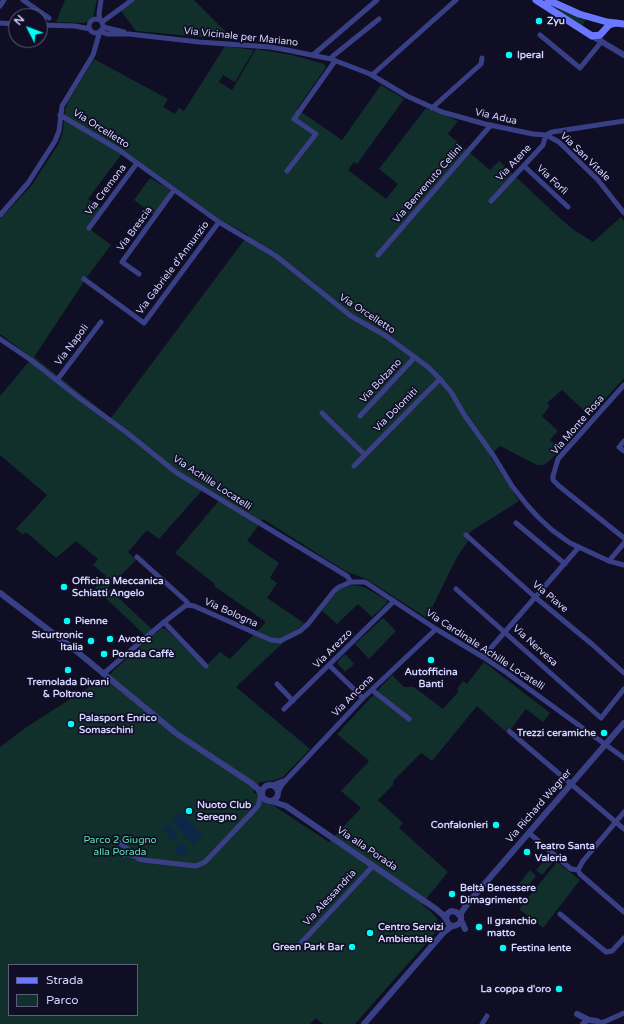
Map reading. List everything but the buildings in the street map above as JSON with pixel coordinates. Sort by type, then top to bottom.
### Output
[{"type":"main road","points":[[536,0],[590,34],[598,36],[609,25],[620,24]]},
{"type":"main road","points":[[548,0],[573,12],[620,24]]},
{"type":"main road","points":[[590,34],[586,29],[587,24],[597,19]]},
{"type":"main road","points":[[597,19],[604,24],[603,31]]},
{"type":"street","points":[[0,6],[4,0]]},
{"type":"street","points":[[23,0],[49,18]]},
{"type":"street","points":[[0,215],[28,183],[54,144],[60,131],[60,115],[63,103],[93,55],[97,45],[101,25],[99,17],[101,0]]},
{"type":"street","points":[[48,25],[91,28],[101,25],[132,0]]},
{"type":"street","points":[[313,55],[377,0]]},
{"type":"street","points":[[372,75],[456,0]]},
{"type":"street","points":[[553,11],[553,9],[557,8],[573,12]]},
{"type":"street","points":[[97,45],[91,28],[100,9]]},
{"type":"street","points":[[94,19],[101,25]]},
{"type":"street","points":[[287,171],[316,134],[294,119],[333,60],[333,56],[379,19]]},
{"type":"street","name":"Via Vicinale per Mariano","points":[[101,25],[110,32],[192,41],[270,47],[333,60],[372,75]]},
{"type":"street","points":[[603,31],[602,38],[608,45]]},
{"type":"street","points":[[97,45],[110,32]]},
{"type":"street","points":[[590,34],[624,55]]},
{"type":"street","points":[[540,35],[580,68],[602,41]]},
{"type":"street","points":[[432,108],[481,64],[482,58]]},
{"type":"street","name":"Via Adua","points":[[372,75],[407,96],[432,108],[452,115],[528,133],[546,135],[552,132],[624,121]]},
{"type":"street","name":"Via Orcelletto","points":[[60,115],[119,150],[219,222],[276,256],[351,316],[386,336],[415,357],[452,392],[464,416],[493,455],[517,493],[552,530],[565,540],[579,547],[609,561],[624,565]]},
{"type":"street","name":"Via Benvenuto Cellini","points":[[378,255],[491,125]]},
{"type":"street","name":"Via Atene","points":[[491,201],[544,145],[546,135]]},
{"type":"street","name":"Via San Vitale","points":[[546,135],[559,142],[603,186],[623,210]]},
{"type":"street","name":"Via Cremona","points":[[89,228],[138,163]]},
{"type":"street","name":"Via Forlì","points":[[524,166],[568,207]]},
{"type":"street","name":"Via Brescia","points":[[138,274],[122,262],[174,190]]},
{"type":"street","name":"Via Gabriele d'Annunzio","points":[[84,279],[144,323],[219,222]]},
{"type":"street","name":"Via Napoli","points":[[57,380],[101,322]]},
{"type":"street","name":"Via Achille Locatelli","points":[[0,339],[31,360],[126,432],[177,473],[347,576],[351,582]]},
{"type":"street","name":"Via Bolzano","points":[[360,416],[415,357]]},
{"type":"street","name":"Via Dolomiti","points":[[354,466],[440,379]]},
{"type":"street","name":"Via Monte Rosa","points":[[624,385],[558,459],[553,480],[624,538]]},
{"type":"street","points":[[322,413],[365,455]]},
{"type":"street","points":[[624,440],[619,446],[624,451]]},
{"type":"street","points":[[516,523],[565,564]]},
{"type":"street","name":"Via Piave","points":[[466,535],[535,597],[594,645],[624,673]]},
{"type":"street","points":[[609,561],[624,543]]},
{"type":"street","points":[[483,657],[579,547]]},
{"type":"street","points":[[137,557],[189,605]]},
{"type":"street","name":"Via Cardinale Achille Locatelli","points":[[351,582],[364,582],[436,629],[483,657],[554,706],[624,758]]},
{"type":"street","name":"Via Bologna","points":[[104,674],[181,608],[189,605],[271,640],[280,641],[300,631],[308,624],[334,591],[351,582]]},
{"type":"street","name":"Via Nervesa","points":[[456,589],[601,718],[624,689]]},
{"type":"street","points":[[0,593],[104,674],[177,734],[251,783],[258,789],[264,799],[270,801]]},
{"type":"street","name":"Via Arezzo","points":[[284,709],[330,666],[394,601]]},
{"type":"street","points":[[164,622],[206,666]]},
{"type":"street","name":"Via Ancona","points":[[278,794],[281,786],[363,698],[436,629]]},
{"type":"street","points":[[330,666],[363,698]]},
{"type":"street","points":[[277,684],[293,701]]},
{"type":"street","points":[[372,690],[409,719]]},
{"type":"street","name":"Via Richard Wagner","points":[[461,919],[463,910],[468,903],[624,723]]},
{"type":"street","points":[[509,731],[624,829]]},
{"type":"street","name":"Via Ancona","points":[[270,785],[287,780]]},
{"type":"street","points":[[251,783],[270,785],[277,788],[278,794],[276,799],[258,806]]},
{"type":"street","points":[[124,855],[129,854],[139,859],[158,863],[196,866],[201,864],[205,862],[258,806],[263,788],[270,785]]},
{"type":"street","name":"Via alla Porada","points":[[278,794],[286,806]]},
{"type":"street","name":"Via alla Porada","points":[[270,801],[286,806],[436,909],[446,920]]},
{"type":"street","points":[[578,870],[583,861],[624,812]]},
{"type":"street","points":[[529,833],[571,869],[578,870],[580,874],[624,912]]},
{"type":"street","points":[[118,842],[139,859]]},
{"type":"street","name":"Via Alessandria","points":[[301,943],[373,866]]},
{"type":"street","name":"Via Richard Wagner","points":[[452,911],[461,908],[468,903]]},
{"type":"street","name":"Via alla Porada","points":[[436,909],[452,911]]},
{"type":"street","points":[[364,1024],[444,932],[454,926],[461,919],[458,913],[452,911],[447,914],[444,932]]},
{"type":"street","points":[[560,914],[606,952],[612,951],[624,938]]},
{"type":"street","points":[[446,920],[454,926]]},
{"type":"street","points":[[589,1020],[582,1024],[577,1014],[602,1024],[624,1013]]},
{"type":"street","points":[[482,1024],[487,1016]]},
{"type":"green space","points":[[65,0],[97,0],[93,18],[83,23],[56,22]]},
{"type":"green space","points":[[135,0],[194,0],[234,40],[136,31],[121,11]]},
{"type":"green space","points":[[560,10],[587,18],[583,26],[559,12]]},
{"type":"green space","name":"Parco 2 Giugno alla Porada","points":[[225,46],[254,50],[235,82],[223,75],[202,111],[219,82],[232,90],[256,49],[292,55],[324,64],[326,66],[297,109],[342,140],[381,85],[404,99],[357,164],[354,162],[348,170],[386,199],[398,184],[379,169],[426,108],[458,121],[448,134],[490,170],[499,161],[563,221],[593,242],[621,217],[624,221],[624,378],[590,416],[562,390],[547,403],[550,406],[542,416],[557,430],[550,440],[561,449],[547,463],[537,465],[500,446],[491,454],[491,458],[519,501],[470,532],[468,541],[457,557],[427,618],[366,579],[345,571],[263,519],[247,541],[279,563],[270,578],[277,583],[267,598],[304,623],[236,687],[310,749],[283,777],[272,781],[260,782],[253,792],[329,842],[361,808],[341,791],[369,761],[337,734],[392,675],[404,687],[414,687],[443,709],[459,691],[457,689],[463,681],[467,684],[484,662],[550,713],[543,722],[526,709],[511,729],[508,727],[505,731],[477,706],[432,761],[421,753],[393,781],[393,785],[378,800],[403,823],[399,828],[448,872],[422,904],[437,918],[438,925],[436,932],[355,1024],[323,1024],[316,1018],[310,1024],[0,1024],[0,747],[25,728],[100,680],[102,679],[105,681],[114,670],[149,639],[95,588],[106,576],[93,565],[98,559],[76,541],[56,558],[26,532],[23,535],[16,529],[47,495],[0,455],[0,396],[32,358],[0,334],[0,219],[32,185],[59,143],[63,131],[65,110],[68,101],[94,59],[168,99],[163,107],[175,114],[179,108],[184,111]],"holes":[[[124,151],[219,219],[248,235],[111,418],[34,357],[87,277],[111,245],[87,227],[101,208],[88,199]],[[205,487],[222,497],[175,553],[215,584],[214,586],[266,622],[230,659],[220,652],[205,667],[166,629],[162,628],[156,633],[108,588],[136,560],[128,552],[147,530],[159,539]]]},
{"type":"green space","points":[[150,178],[169,189],[169,193],[154,215],[134,200]]},
{"type":"green space","points":[[352,585],[364,587],[387,600],[387,603],[372,617],[358,604],[337,624],[322,611],[340,589]]},
{"type":"green space","points":[[383,618],[396,631],[369,659],[355,644]]},
{"type":"green space","points":[[345,654],[354,664],[345,672],[338,664],[338,661]]},
{"type":"green space","points":[[550,854],[556,859],[542,875],[536,870]]},
{"type":"green space","points":[[557,862],[580,880],[543,928],[519,909]]},
{"type":"green space","points":[[530,870],[536,876],[525,890],[519,884]]},
{"type":"water","points":[[181,812],[203,835],[193,845],[171,821]]},
{"type":"water","points":[[168,824],[179,836],[174,841],[162,830]]},
{"type":"water","points":[[181,844],[185,846],[187,850],[185,854],[181,856],[177,854],[175,850],[177,846]]},
{"type":"place","name":"Zyu","points":[[539,21]]},
{"type":"place","name":"Iperal","points":[[509,55]]},
{"type":"place","name":"Officina Meccanica Schiatti Angelo","points":[[64,587]]},
{"type":"place","name":"Pienne","points":[[67,621]]},
{"type":"place","name":"Avotec","points":[[110,639]]},
{"type":"place","name":"Sicurtronic Italia","points":[[91,641]]},
{"type":"place","name":"Porada Caffè","points":[[104,654]]},
{"type":"place","name":"Autofficina Banti","points":[[431,660]]},
{"type":"place","name":"Tremolada Divani & Poltrone","points":[[68,670]]},
{"type":"place","name":"Palasport Enrico Somaschini","points":[[71,724]]},
{"type":"place","name":"Trezzi ceramiche","points":[[604,733]]},
{"type":"place","name":"Nuoto Club Seregno","points":[[189,811]]},
{"type":"place","name":"Confalonieri","points":[[496,825]]},
{"type":"place","name":"Teatro Santa Valeria","points":[[527,852]]},
{"type":"place","name":"Beltà Benessere Dimagrimento","points":[[452,894]]},
{"type":"place","name":"Il granchio matto","points":[[479,927]]},
{"type":"place","name":"Centro Servizi Ambientale","points":[[370,933]]},
{"type":"place","name":"Green Park Bar","points":[[352,947]]},
{"type":"place","name":"Festina lente","points":[[503,948]]},
{"type":"place","name":"La coppa d'oro","points":[[559,989]]}]
